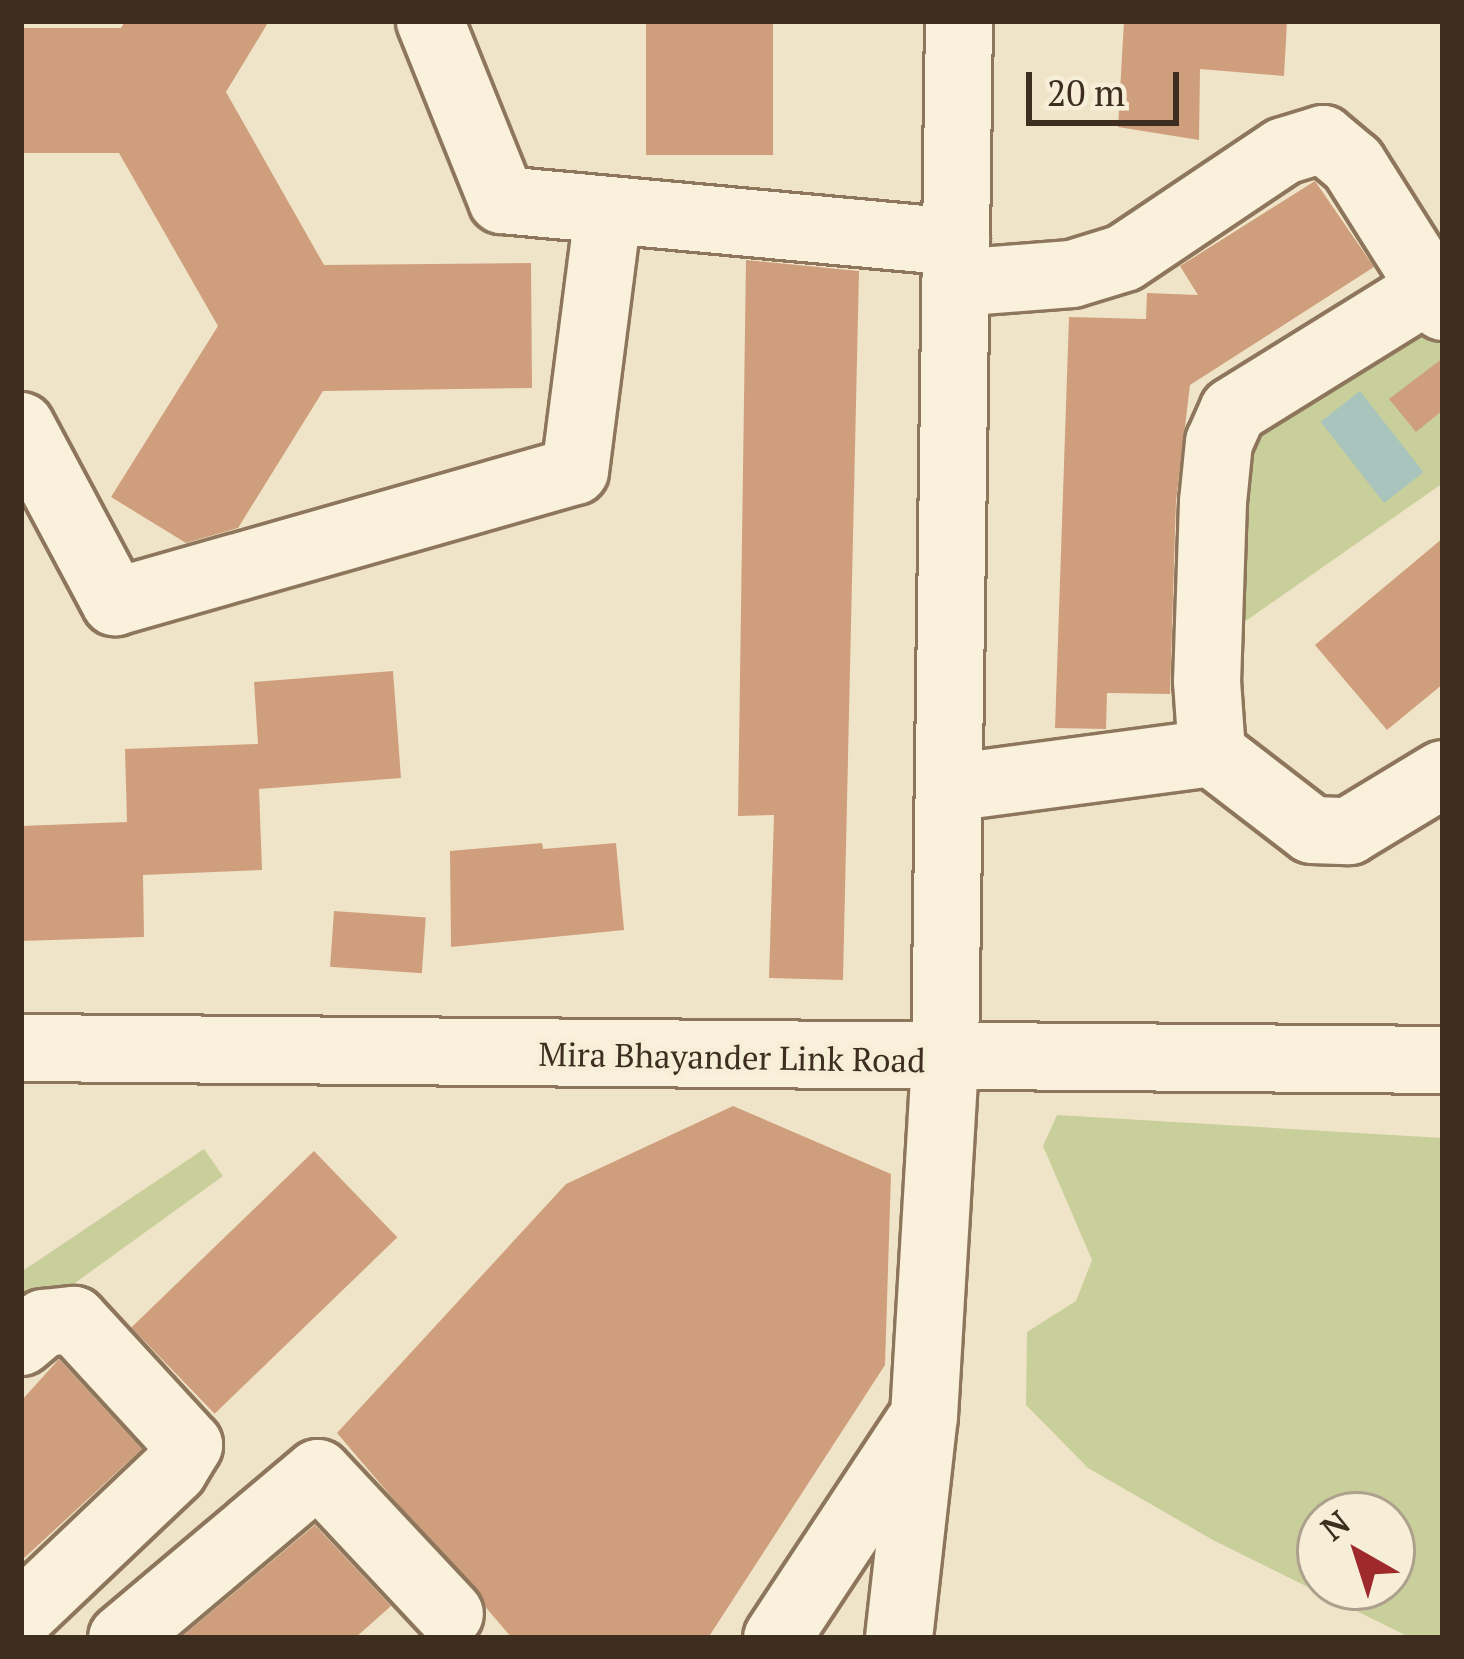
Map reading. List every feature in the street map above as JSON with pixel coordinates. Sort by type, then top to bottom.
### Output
[{"type":"street","points":[[430,21],[502,200],[1072,274],[1124,258],[1284,151],[1323,139],[1353,164],[1437,297],[1233,411],[1219,442],[1213,502],[1212,753]]},
{"type":"street","points":[[899,1638],[923,1416],[945,1060],[959,21]]},
{"type":"street","points":[[21,426],[115,602],[575,471],[608,214]]},
{"type":"street","points":[[949,788],[1212,753],[1312,830],[1349,831],[1443,774]]},
{"type":"street","name":"Mira Bhayander Link Road","points":[[21,1048],[945,1060],[1443,1060]]},
{"type":"street","points":[[21,1342],[44,1323],[74,1320],[189,1444],[174,1470],[21,1615]]},
{"type":"street","points":[[777,1638],[923,1416]]},
{"type":"street","points":[[122,1638],[318,1473],[447,1630]]},
{"type":"green space","points":[[1443,269],[1443,483],[1240,625],[1245,414]]},
{"type":"green space","points":[[1057,1115],[1443,1138],[1443,1638],[1411,1638],[1356,1611],[1416,1611],[1416,1491],[1296,1491],[1296,1581],[1088,1468],[1026,1405],[1027,1332],[1076,1301],[1092,1260],[1043,1146]]},
{"type":"green space","points":[[204,1149],[223,1176],[21,1322],[21,1272]]},
{"type":"water","points":[[1360,391],[1423,472],[1384,503],[1321,422]]},
{"type":"building","points":[[125,21],[269,21],[226,92],[324,265],[531,263],[532,388],[323,391],[238,528],[186,543],[111,497],[218,326],[119,153],[21,153],[21,28],[121,28]]},
{"type":"building","points":[[646,21],[773,21],[773,155],[646,155]]},
{"type":"building","points":[[1124,21],[1287,21],[1284,76],[1200,69],[1199,140],[1118,127]]},
{"type":"building","points":[[1315,181],[1374,267],[1190,385],[1176,501],[1170,694],[1107,693],[1106,729],[1055,728],[1069,317],[1146,319],[1147,293],[1198,295],[1180,266]]},
{"type":"building","points":[[746,260],[859,271],[843,980],[769,978],[774,815],[738,816]]},
{"type":"building","points":[[1443,358],[1443,410],[1416,432],[1389,399]]},
{"type":"building","points":[[1443,538],[1443,684],[1387,730],[1315,645]]},
{"type":"building","points":[[393,671],[401,778],[259,789],[262,870],[143,875],[144,937],[21,941],[21,826],[127,822],[125,749],[258,744],[254,682]]},
{"type":"building","points":[[542,843],[543,849],[616,843],[624,930],[451,947],[450,851]]},
{"type":"building","points":[[334,911],[426,917],[422,973],[330,967]]},
{"type":"building","points":[[733,1106],[891,1174],[885,1365],[708,1638],[512,1638],[337,1433],[566,1184]]},
{"type":"building","points":[[314,1151],[397,1237],[215,1414],[131,1327]]},
{"type":"building","points":[[59,1359],[142,1449],[21,1561],[21,1401]]},
{"type":"building","points":[[315,1525],[391,1606],[355,1638],[180,1638]]}]
